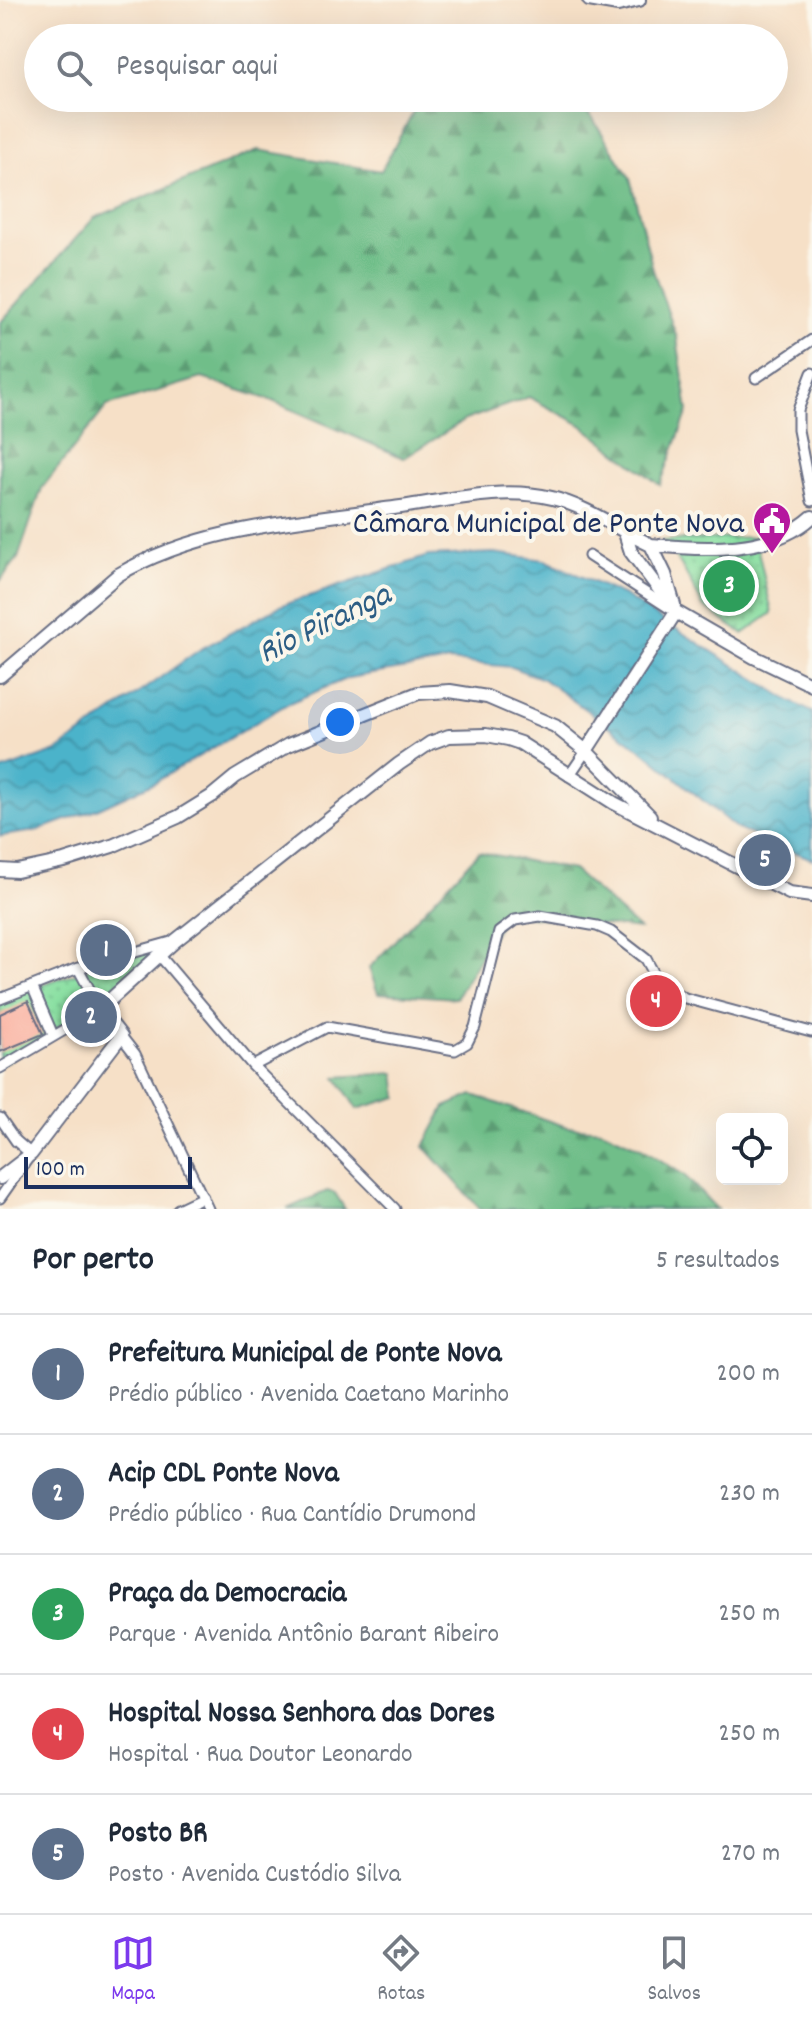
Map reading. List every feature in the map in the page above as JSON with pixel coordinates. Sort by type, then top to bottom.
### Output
[{"type":"street","points":[[589,0],[612,3],[639,0]]},
{"type":"street","points":[[756,378],[812,340]]},
{"type":"street","points":[[812,373],[798,410],[812,501]]},
{"type":"street","points":[[0,676],[118,575],[139,562],[172,549],[237,531],[490,492],[551,498],[574,506],[651,545],[705,547],[762,543],[812,528]]},
{"type":"street","points":[[796,531],[812,517]]},
{"type":"street","points":[[625,533],[631,552],[674,615]]},
{"type":"street","points":[[569,776],[674,615],[665,574],[651,545]]},
{"type":"street","points":[[589,556],[674,615],[812,685]]},
{"type":"street","points":[[0,870],[17,871],[64,861],[112,846],[178,817],[288,745],[418,693],[450,691],[487,697],[555,726],[586,751],[658,824]]},
{"type":"street","points":[[0,1068],[100,1009],[175,941],[399,764],[438,739],[472,734],[520,743],[614,803],[789,893],[812,896]]},
{"type":"street","points":[[253,1066],[327,1027],[455,1050],[467,1043],[475,1027],[499,932],[515,920],[540,916],[597,926],[611,932],[646,959],[660,985],[685,998],[811,1032]]},
{"type":"street","points":[[0,999],[78,968],[175,941]]},
{"type":"street","points":[[160,956],[253,1066],[395,1209]]},
{"type":"street","points":[[78,968],[100,1009],[135,1054],[208,1209]]},
{"type":"street","points":[[32,986],[53,1035]]},
{"type":"street","points":[[0,1198],[121,1036]]},
{"type":"street","points":[[0,1118],[16,1141],[31,1154]]},
{"type":"street","points":[[0,1178],[31,1154]]},
{"type":"street","points":[[178,1209],[203,1197]]},
{"type":"green space","points":[[413,112],[585,112],[593,119],[630,178],[653,270],[677,338],[688,411],[660,485],[580,424],[529,397],[465,420],[404,458],[270,400],[202,378],[107,406],[42,488],[18,558],[0,581],[0,323],[94,218],[258,150],[381,171]]},
{"type":"green space","points":[[755,537],[772,613],[743,634],[703,606],[682,566],[662,541]]},
{"type":"green space","points":[[479,852],[573,870],[639,929],[505,914],[456,998],[378,993],[369,968]]},
{"type":"green space","points":[[175,941],[100,1009],[68,1020],[0,1066],[0,998]]},
{"type":"green space","points":[[395,1073],[398,1097],[357,1109],[336,1077]]},
{"type":"green space","points":[[473,1095],[567,1127],[602,1130],[643,1149],[684,1175],[717,1209],[480,1209],[424,1146],[445,1107]]},
{"type":"green space","points":[[327,1191],[335,1193],[345,1209],[287,1209]]},
{"type":"water","name":"Rio Piranga","points":[[494,553],[545,560],[624,596],[812,712],[812,859],[737,829],[646,753],[543,679],[511,667],[449,661],[348,678],[289,703],[155,782],[99,808],[36,831],[0,836],[0,771],[57,751],[199,650],[280,606],[428,556]]},
{"type":"building","points":[[28,1001],[43,1034],[0,1052],[0,1014]]},
{"type":"place","name":"Câmara Municipal de Ponte Nova","points":[[772,555]]},
{"type":"place","name":"Praça da Democracia","points":[[729,586]]},
{"type":"place","name":"Posto BR","points":[[765,860]]},
{"type":"place","name":"Prefeitura Municipal de Ponte Nova","points":[[106,950]]},
{"type":"place","name":"Hospital Nossa Senhora das Dores","points":[[656,1001]]},
{"type":"place","name":"Acip CDL Ponte Nova","points":[[91,1017]]}]
